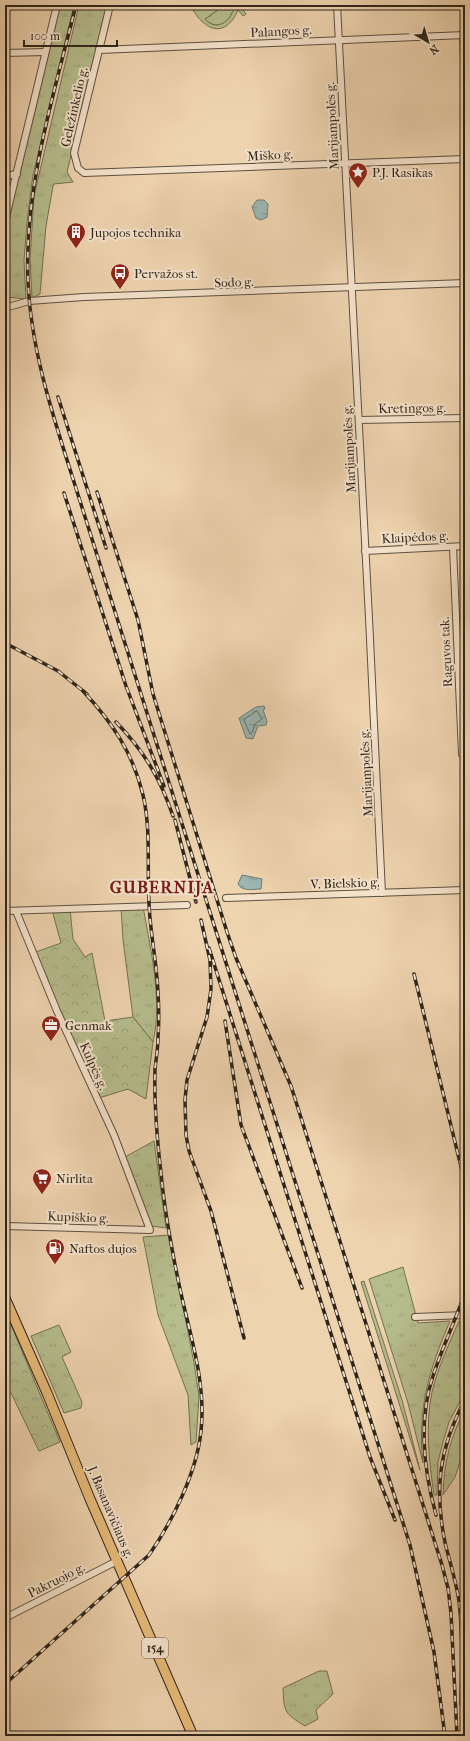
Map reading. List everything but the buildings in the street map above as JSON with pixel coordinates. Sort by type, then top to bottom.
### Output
[{"type":"main road","name":"J. Basanavičiaus g.","points":[[5,1298],[9,1315],[193,1736]]},
{"type":"street","points":[[5,221],[57,5]]},
{"type":"street","name":"Geležinkelio g.","points":[[78,168],[74,153],[110,5]]},
{"type":"street","name":"Marijampolės g.","points":[[337,5],[382,893]]},
{"type":"street","points":[[464,35],[465,75]]},
{"type":"street","name":"Palangos g.","points":[[99,50],[464,35]]},
{"type":"street","points":[[5,53],[45,52]]},
{"type":"street","name":"Miško g.","points":[[78,168],[81,171],[90,174],[344,162],[465,159]]},
{"type":"street","points":[[5,176],[17,174]]},
{"type":"street","name":"Sodo g.","points":[[5,308],[29,302],[84,298],[465,283]]},
{"type":"street","name":"Kretingos g.","points":[[359,420],[465,418]]},
{"type":"street","name":"Klaipėdos g.","points":[[365,551],[465,546]]},
{"type":"street","name":"Raguvos tak.","points":[[453,547],[462,754],[465,754]]},
{"type":"street","points":[[458,659],[465,659]]},
{"type":"street","name":"V. Bielskio g.","points":[[226,898],[465,890]]},
{"type":"street","points":[[5,911],[159,904],[187,905]]},
{"type":"street","name":"Kulpės g.","points":[[16,911],[57,1011],[114,1135],[150,1230]]},
{"type":"street","name":"Kupiškio g.","points":[[5,1226],[150,1230]]},
{"type":"street","points":[[415,1317],[465,1315]]},
{"type":"street","name":"Pakruojo g.","points":[[5,1618],[117,1561]]},
{"type":"green space","points":[[60,5],[74,5],[33,175],[24,261],[26,299],[7,297],[5,275],[6,253],[11,209]]},
{"type":"green space","points":[[79,5],[107,5],[67,172],[73,182],[54,184],[53,186],[46,226],[40,294],[32,298],[30,259],[34,196]]},
{"type":"green space","points":[[190,5],[225,5],[205,19],[214,25],[219,25],[228,20],[234,5],[240,5],[246,14],[243,16],[238,10],[229,24],[220,29],[215,29],[202,21]]},
{"type":"green space","points":[[225,5],[234,5],[231,15],[224,23],[215,25],[205,19]]},
{"type":"green space","points":[[143,906],[152,956],[156,992],[156,1026],[153,1042],[133,1017],[123,940],[121,907]]},
{"type":"green space","points":[[70,909],[73,939],[85,957],[92,953],[105,1021],[133,1017],[153,1042],[146,1099],[128,1089],[99,1098],[33,953],[61,943],[52,910]]},
{"type":"green space","points":[[154,1141],[166,1228],[151,1226],[125,1157]]},
{"type":"green space","points":[[169,1235],[199,1396],[196,1442],[191,1445],[188,1395],[158,1315],[143,1237]]},
{"type":"green space","points":[[403,1267],[418,1323],[450,1321],[436,1356],[426,1390],[422,1425],[423,1463],[408,1403],[369,1279]]},
{"type":"green space","points":[[364,1281],[402,1400],[420,1470],[361,1282]]},
{"type":"green space","points":[[9,1320],[60,1442],[39,1451],[11,1393],[5,1391],[5,1321]]},
{"type":"green space","points":[[465,1320],[465,1392],[449,1422],[438,1462],[437,1495],[434,1495],[429,1456],[428,1431],[432,1392],[434,1383],[459,1321]]},
{"type":"green space","points":[[59,1325],[71,1352],[62,1357],[82,1402],[81,1408],[64,1413],[31,1336]]},
{"type":"green space","points":[[465,1409],[465,1447],[455,1477],[443,1495],[446,1461],[455,1430]]},
{"type":"green space","points":[[319,1671],[327,1671],[333,1694],[316,1710],[318,1719],[305,1726],[289,1715],[286,1711],[283,1688]]},
{"type":"water","points":[[257,200],[264,200],[268,204],[267,217],[261,220],[256,218],[252,207]]},
{"type":"water","points":[[264,706],[265,709],[263,710],[267,721],[266,725],[258,726],[253,739],[246,738],[239,718],[256,707]]},
{"type":"water","points":[[242,875],[262,879],[261,889],[248,890],[240,887],[238,884]]},
{"type":"railway","points":[[76,5],[42,142],[31,211],[28,246],[28,281],[34,337],[47,393],[63,447],[410,1545],[434,1652],[445,1736]]},
{"type":"railway","points":[[58,397],[106,548]]},
{"type":"railway","points":[[97,492],[138,620],[153,694],[227,932],[236,958],[291,1086],[442,1565],[448,1588],[451,1613],[457,1736]]},
{"type":"railway","points":[[64,493],[126,686],[164,786]]},
{"type":"railway","points":[[5,643],[58,671],[87,694]]},
{"type":"railway","points":[[5,1684],[149,1555],[175,1512],[189,1480],[199,1447],[201,1431],[202,1397],[200,1380],[194,1347],[175,1267],[163,1189],[157,1134],[155,1069],[158,1042],[159,1004],[148,889],[148,835],[143,795],[133,765],[120,739],[103,714],[83,691]]},
{"type":"railway","points":[[116,722],[143,754],[157,777],[173,816]]},
{"type":"railway","points":[[175,820],[196,902]]},
{"type":"railway","points":[[201,920],[210,960],[211,989],[207,1017],[187,1080],[185,1100],[186,1135],[189,1151],[211,1211],[244,1338]]},
{"type":"railway","points":[[209,948],[370,1457],[395,1520]]},
{"type":"railway","points":[[414,974],[465,1183]]},
{"type":"railway","points":[[225,1021],[241,1125],[302,1288]]},
{"type":"railway","points":[[436,1515],[428,1481],[424,1446],[425,1410],[428,1393],[440,1355],[465,1293]]},
{"type":"railway","points":[[461,1704],[462,1652],[459,1601],[442,1527],[440,1490],[444,1454],[449,1436],[465,1400]]},
{"type":"place","name":"P.J. Rasikas","points":[[358,189]]},
{"type":"place","name":"Jupojos technika","points":[[76,249]]},
{"type":"place","name":"Pervažos st.","points":[[120,290]]},
{"type":"place","name":"Genmak","points":[[51,1042]]},
{"type":"place","name":"Nirlita","points":[[42,1195]]},
{"type":"place","name":"Naftos dujos","points":[[55,1265]]},
{"type":"district","name":"GUBERNIJA","points":[[162,887]]}]
